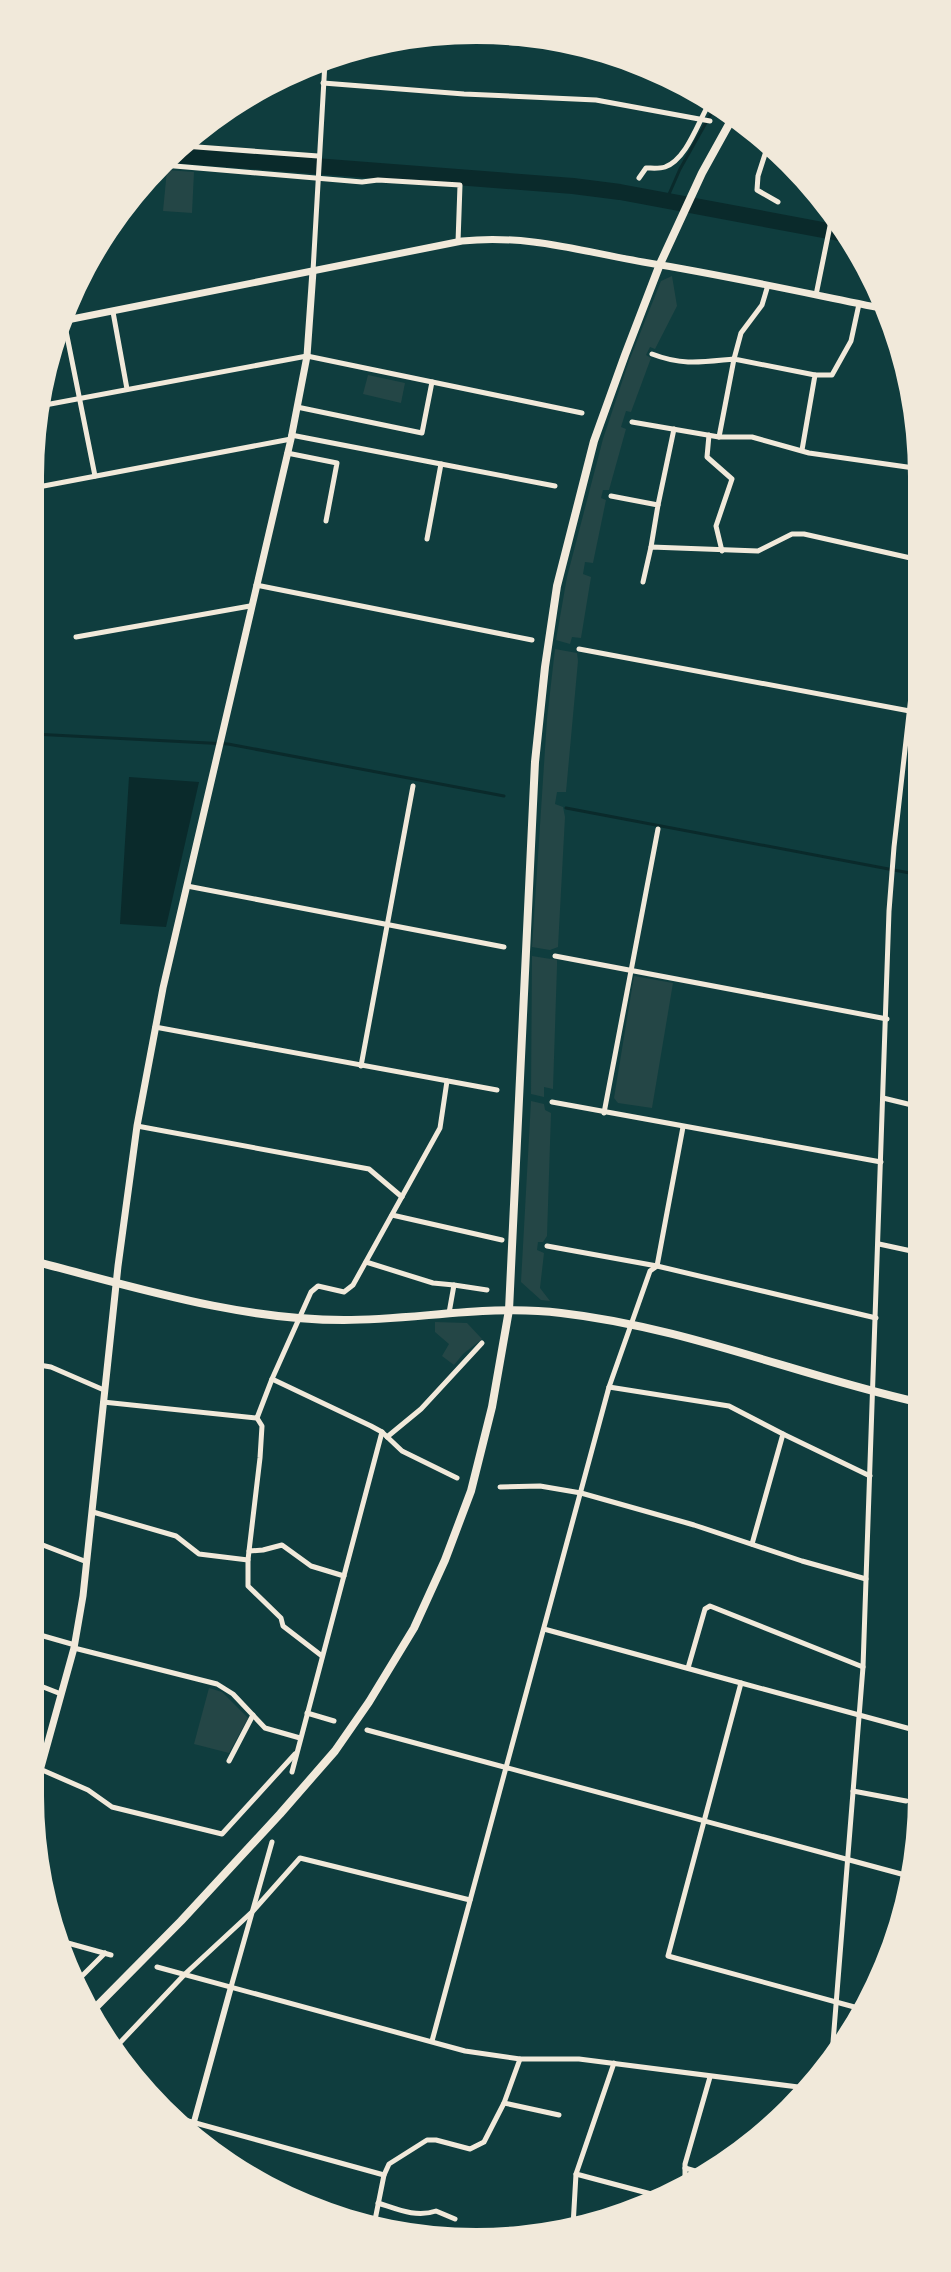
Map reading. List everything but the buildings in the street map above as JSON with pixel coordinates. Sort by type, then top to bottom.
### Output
[{"type":"main road","points":[[97,2005],[181,1921],[335,1751],[369,1702],[414,1628],[445,1560],[471,1491],[492,1407],[509,1310],[535,762],[557,586],[594,441],[660,264],[702,172],[728,125]]},
{"type":"main road","points":[[73,319],[458,242],[492,238],[534,240],[874,307]]},
{"type":"main road","points":[[44,1746],[75,1646],[93,1512],[116,1282],[137,1125],[155,1027],[250,606],[291,437],[307,356],[313,271]]},
{"type":"main road","points":[[44,1264],[198,1302],[255,1313],[344,1320],[509,1310],[560,1312],[631,1324],[746,1353],[874,1392],[908,1400]]},
{"type":"street","points":[[313,271],[324,71]]},
{"type":"street","points":[[323,83],[464,94],[596,100],[710,121]]},
{"type":"street","points":[[639,178],[646,168],[662,168],[676,161],[683,153],[705,109]]},
{"type":"street","points":[[196,147],[318,156]]},
{"type":"street","points":[[765,155],[758,176],[757,190],[778,202]]},
{"type":"street","points":[[175,166],[362,182],[378,180],[460,185],[458,242]]},
{"type":"street","points":[[816,295],[830,228]]},
{"type":"street","points":[[719,437],[741,333],[762,305],[768,285]]},
{"type":"street","points":[[652,354],[671,362],[693,363],[734,359],[815,375],[832,375],[851,341],[859,304]]},
{"type":"street","points":[[113,312],[127,389]]},
{"type":"street","points":[[66,336],[95,476]]},
{"type":"street","points":[[50,404],[307,356],[582,413]]},
{"type":"street","points":[[802,450],[815,375]]},
{"type":"street","points":[[297,407],[422,433],[432,382]]},
{"type":"street","points":[[632,422],[719,437],[752,436],[802,450],[908,467]]},
{"type":"street","points":[[643,582],[674,429]]},
{"type":"street","points":[[709,435],[707,457],[732,479],[716,526],[722,551]]},
{"type":"street","points":[[44,486],[291,437],[555,486]]},
{"type":"street","points":[[287,453],[338,463],[326,520]]},
{"type":"street","points":[[427,539],[441,464]]},
{"type":"street","points":[[611,496],[658,505]]},
{"type":"street","points":[[651,547],[758,551],[792,534],[804,534],[908,557]]},
{"type":"street","points":[[255,585],[532,640]]},
{"type":"street","points":[[76,637],[250,606]]},
{"type":"street","points":[[579,650],[908,710]]},
{"type":"street","points":[[833,2039],[863,1667],[890,901],[908,746]]},
{"type":"street","points":[[361,1066],[413,786]]},
{"type":"street","points":[[604,1113],[658,830]]},
{"type":"street","points":[[188,886],[504,947]]},
{"type":"street","points":[[555,956],[887,1019]]},
{"type":"street","points":[[155,1027],[497,1090]]},
{"type":"street","points":[[257,1418],[272,1378],[311,1292],[318,1286],[344,1292],[353,1285],[440,1128],[447,1082]]},
{"type":"street","points":[[883,1098],[908,1104]]},
{"type":"street","points":[[552,1102],[881,1162]]},
{"type":"street","points":[[137,1125],[369,1169],[402,1197]]},
{"type":"street","points":[[432,2041],[609,1387],[650,1271],[657,1266],[683,1127]]},
{"type":"street","points":[[392,1215],[502,1240]]},
{"type":"street","points":[[879,1244],[908,1250]]},
{"type":"street","points":[[547,1246],[657,1266],[876,1318]]},
{"type":"street","points":[[366,1262],[433,1283],[487,1290]]},
{"type":"street","points":[[449,1313],[454,1285]]},
{"type":"street","points":[[292,1772],[344,1576],[385,1434],[421,1409],[482,1343]]},
{"type":"street","points":[[44,1366],[104,1390]]},
{"type":"street","points":[[272,1378],[385,1434],[402,1451],[457,1478]]},
{"type":"street","points":[[609,1387],[729,1406],[870,1476]]},
{"type":"street","points":[[103,1402],[257,1418]]},
{"type":"street","points":[[257,1418],[262,1426],[248,1560],[248,1586],[281,1618],[283,1626],[322,1656]]},
{"type":"street","points":[[752,1544],[783,1434]]},
{"type":"street","points":[[500,1487],[540,1486],[581,1493],[866,1579]]},
{"type":"street","points":[[93,1512],[176,1536],[200,1554],[248,1560]]},
{"type":"street","points":[[44,1545],[87,1562]]},
{"type":"street","points":[[249,1551],[282,1545],[311,1566],[344,1576]]},
{"type":"street","points":[[688,1668],[705,1609],[710,1606],[863,1667]]},
{"type":"street","points":[[544,1629],[908,1728]]},
{"type":"street","points":[[44,1636],[217,1684],[233,1694],[265,1728],[300,1738]]},
{"type":"street","points":[[741,1683],[668,1956],[853,2006]]},
{"type":"street","points":[[44,1687],[61,1694]]},
{"type":"street","points":[[307,1713],[334,1721]]},
{"type":"street","points":[[229,1761],[253,1715]]},
{"type":"street","points":[[367,1730],[900,1874]]},
{"type":"street","points":[[44,1771],[88,1790],[112,1807],[222,1834],[297,1752]]},
{"type":"street","points":[[853,1791],[906,1801]]},
{"type":"street","points":[[194,2123],[272,1842]]},
{"type":"street","points":[[120,2042],[185,1974],[253,1911],[300,1858],[470,1900]]},
{"type":"street","points":[[69,1943],[108,1954],[83,1976]]},
{"type":"street","points":[[157,1966],[465,2050],[520,2059],[579,2059],[795,2087]]},
{"type":"street","points":[[376,2217],[384,2175],[389,2164],[427,2140],[436,2140],[470,2149],[484,2142],[504,2103],[520,2059]]},
{"type":"street","points":[[574,2217],[576,2174],[614,2063]]},
{"type":"street","points":[[685,2175],[710,2077]]},
{"type":"street","points":[[504,2103],[559,2115]]},
{"type":"street","points":[[199,2128],[384,2175]]},
{"type":"street","points":[[685,2168],[693,2170]]},
{"type":"street","points":[[576,2174],[647,2193]]},
{"type":"street","points":[[378,2203],[417,2214],[425,2215],[436,2211],[455,2219]]},
{"type":"shaded area","points":[[170,170],[194,172],[192,213],[163,211],[167,174]]},
{"type":"shaded area","points":[[672,276],[677,306],[655,349],[650,347],[646,355],[651,358],[631,412],[626,411],[621,427],[626,429],[609,490],[603,490],[601,498],[606,500],[593,563],[585,562],[583,574],[591,577],[581,638],[572,637],[570,644],[556,640],[567,577],[603,439],[629,361],[661,281]]},
{"type":"shaded area","points":[[368,375],[405,383],[401,403],[363,394]]},
{"type":"shaded area","points":[[555,649],[577,653],[578,661],[566,792],[557,792],[555,804],[563,807],[565,817],[558,947],[550,950],[532,947],[547,719]]},
{"type":"shaded area","points":[[129,777],[199,782],[166,927],[120,924]]},
{"type":"shaded area","points":[[532,956],[557,960],[553,1089],[544,1087],[544,1097],[531,1094]]},
{"type":"shaded area","points":[[634,976],[673,983],[652,1108],[618,1103],[614,1098]]},
{"type":"shaded area","points":[[531,1101],[544,1104],[545,1110],[551,1113],[547,1236],[543,1242],[538,1242],[537,1250],[544,1253],[540,1288],[550,1301],[541,1300],[521,1282]]},
{"type":"shaded area","points":[[435,1322],[467,1323],[482,1339],[463,1354],[454,1365],[442,1356],[449,1344],[435,1332]]},
{"type":"shaded area","points":[[209,1688],[222,1692],[248,1718],[229,1753],[194,1744]]},
{"type":"waterway","points":[[666,201],[680,169],[711,113]]},
{"type":"waterway","points":[[186,156],[573,186],[620,192],[833,232]]},
{"type":"waterway","points":[[44,735],[228,744],[504,796]]},
{"type":"waterway","points":[[566,808],[908,873]]}]
